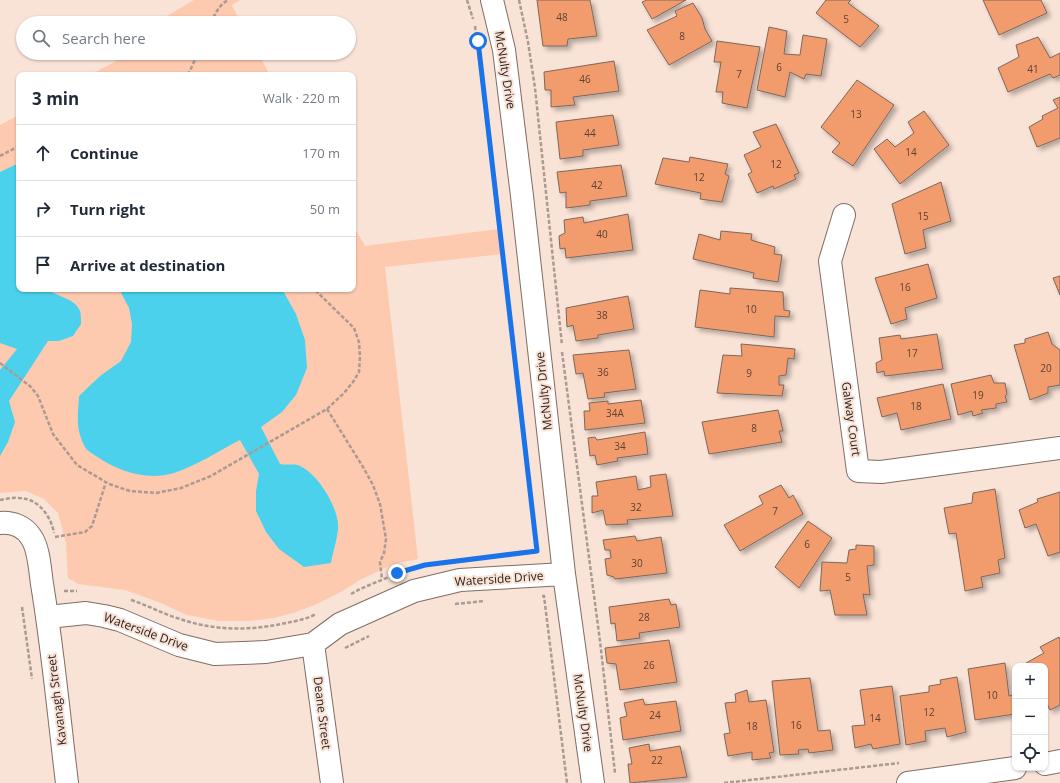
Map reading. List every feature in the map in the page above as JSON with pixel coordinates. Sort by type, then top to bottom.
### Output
[{"type":"street","name":"McNulty Drive","points":[[492,0],[505,58],[522,196],[564,574],[593,783]]},
{"type":"street","name":"Galway Court","points":[[844,215],[830,261],[858,471],[880,472],[1060,448]]},
{"type":"street","name":"Kavanagh Street","points":[[0,523],[6,522],[21,526],[27,531],[35,543],[48,617],[67,783]]},
{"type":"street","name":"Waterside Drive","points":[[48,617],[86,613],[104,616],[120,620],[179,646],[215,654],[266,652],[313,644],[340,624],[414,590],[460,580],[564,574]]},
{"type":"street","name":"Deane Street","points":[[313,644],[332,783]]},
{"type":"street","points":[[1048,764],[1060,762]]},
{"type":"street","points":[[906,773],[1012,768]]},
{"type":"path","points":[[214,16],[223,3],[228,0]]},
{"type":"path","points":[[467,0],[478,41],[537,551],[500,555]]},
{"type":"path","points":[[519,0],[528,42],[535,88],[562,350],[600,633],[615,775]]},
{"type":"path","points":[[189,72],[195,60]]},
{"type":"path","points":[[0,156],[16,148]]},
{"type":"path","points":[[0,363],[31,387],[38,396],[53,434],[77,465],[106,482],[130,491],[156,493],[181,488],[211,476],[327,409],[353,382],[359,372],[360,357],[359,342],[354,328],[317,292]]},
{"type":"path","points":[[327,409],[362,466],[380,504],[386,539],[384,553],[380,562],[382,579]]},
{"type":"path","points":[[55,537],[86,532],[92,526],[106,482]]},
{"type":"path","points":[[348,596],[382,579],[404,571]]},
{"type":"path","points":[[64,591],[78,591]]},
{"type":"path","points":[[537,597],[544,596],[567,783]]},
{"type":"path","points":[[126,598],[177,618],[216,627],[245,629],[263,628],[295,621],[317,613]]},
{"type":"path","points":[[450,605],[490,601]]},
{"type":"path","points":[[22,605],[32,682]]},
{"type":"path","points":[[344,649],[370,635]]},
{"type":"path","points":[[724,783],[906,773]]},
{"type":"shaded area","points":[[194,0],[240,0],[232,5],[238,16],[167,16]]},
{"type":"shaded area","points":[[262,60],[268,72],[96,72],[116,61]]},
{"type":"shaded area","points":[[16,117],[16,292],[356,292],[356,230],[365,246],[499,229],[502,254],[385,267],[418,559],[393,564],[360,580],[341,592],[317,604],[293,613],[274,618],[250,621],[219,621],[187,615],[161,603],[125,590],[78,584],[68,578],[66,543],[58,513],[44,499],[26,491],[0,493],[0,125]]},
{"type":"water","points":[[16,164],[16,292],[52,292],[70,300],[80,311],[81,324],[73,336],[59,341],[48,341],[9,401],[15,422],[8,442],[0,456],[0,370],[17,349],[0,343],[0,172]]},
{"type":"water","points":[[121,292],[284,292],[296,314],[305,340],[307,368],[296,395],[282,412],[261,427],[280,464],[298,465],[305,469],[313,475],[326,492],[338,521],[337,537],[331,563],[304,567],[279,549],[266,532],[256,511],[256,491],[259,474],[240,440],[183,470],[154,476],[134,474],[114,467],[86,448],[78,428],[79,396],[100,376],[121,361],[131,342],[132,324],[129,308]]},
{"type":"building","points":[[537,0],[590,0],[597,36],[568,39],[567,46],[543,46]]},
{"type":"building","points":[[647,0],[686,0],[652,19],[642,2]]},
{"type":"building","points":[[826,0],[851,0],[848,3],[879,26],[860,47],[816,13]]},
{"type":"building","points":[[983,0],[1041,0],[1047,13],[999,35]]},
{"type":"building","points":[[693,3],[702,18],[705,29],[712,41],[669,65],[647,30],[677,16],[675,11]]},
{"type":"building","points":[[769,27],[787,31],[784,54],[800,55],[803,35],[827,39],[821,76],[806,74],[804,79],[790,72],[785,97],[757,90]]},
{"type":"building","points":[[1038,37],[1050,58],[1060,53],[1060,75],[1053,78],[1050,74],[1008,92],[998,68],[1019,57],[1016,45]]},
{"type":"building","points":[[717,41],[760,47],[747,108],[722,103],[723,92],[716,92],[721,62],[714,62]]},
{"type":"building","points":[[614,61],[619,91],[573,97],[575,105],[551,107],[551,90],[545,90],[544,72]]},
{"type":"building","points":[[857,80],[894,105],[853,166],[832,152],[840,143],[821,127]]},
{"type":"building","points":[[1060,97],[1060,138],[1037,147],[1029,127],[1043,119],[1042,116],[1058,108],[1053,100]]},
{"type":"building","points":[[924,111],[949,145],[900,184],[874,149],[887,139],[895,147],[914,133],[908,122]]},
{"type":"building","points":[[613,115],[619,145],[583,150],[583,156],[560,159],[556,122]]},
{"type":"building","points":[[776,124],[799,173],[794,175],[796,179],[774,189],[773,186],[757,193],[748,174],[752,172],[744,155],[761,147],[753,132]]},
{"type":"building","points":[[690,157],[728,164],[725,174],[729,176],[722,202],[700,199],[701,193],[655,184],[663,158],[689,162]]},
{"type":"building","points":[[621,165],[627,196],[590,201],[590,205],[566,208],[566,192],[560,193],[557,172]]},
{"type":"building","points":[[941,182],[951,221],[923,230],[926,248],[905,254],[892,204]]},
{"type":"building","points":[[628,214],[633,250],[566,258],[565,248],[560,249],[559,236],[565,233],[564,220],[583,217],[584,223]]},
{"type":"building","points":[[721,231],[752,234],[751,240],[775,247],[774,254],[782,255],[778,282],[753,278],[754,273],[693,259],[699,234],[720,240]]},
{"type":"building","points":[[928,264],[937,298],[905,308],[907,319],[891,324],[875,278]]},
{"type":"building","points":[[1060,276],[1060,295],[1053,278]]},
{"type":"building","points":[[730,288],[783,292],[784,310],[790,311],[789,317],[775,316],[774,337],[695,327],[700,290],[730,294]]},
{"type":"building","points":[[628,296],[634,329],[598,335],[598,338],[576,341],[573,325],[567,327],[566,308]]},
{"type":"building","points":[[1048,332],[1052,344],[1060,350],[1060,385],[1048,387],[1048,393],[1030,400],[1014,345],[1025,343],[1025,339]]},
{"type":"building","points":[[937,334],[943,369],[885,376],[884,371],[877,373],[876,363],[882,360],[879,338],[900,335],[901,339]]},
{"type":"building","points":[[741,344],[795,349],[794,359],[788,358],[786,375],[779,376],[779,385],[784,385],[782,396],[717,393],[723,355],[742,356]]},
{"type":"building","points":[[629,350],[636,389],[604,393],[605,397],[588,399],[583,373],[576,374],[573,355]]},
{"type":"building","points":[[991,375],[994,383],[1005,383],[1007,394],[1005,396],[1007,402],[996,404],[996,408],[981,410],[983,413],[973,416],[972,411],[958,415],[951,384]]},
{"type":"building","points":[[943,384],[951,419],[901,430],[897,413],[882,417],[877,398]]},
{"type":"building","points":[[641,400],[645,423],[585,430],[584,411],[590,411],[589,403],[608,401],[608,404]]},
{"type":"building","points":[[778,410],[783,431],[779,431],[782,442],[709,454],[702,422]]},
{"type":"building","points":[[645,432],[648,454],[617,458],[618,461],[597,465],[595,455],[590,456],[588,438],[595,437],[597,440]]},
{"type":"building","points":[[666,474],[673,516],[627,520],[628,524],[606,525],[603,510],[592,513],[592,496],[598,496],[596,482],[636,476],[638,490],[651,487],[650,476]]},
{"type":"building","points":[[781,485],[789,498],[793,495],[803,514],[740,551],[724,525],[763,504],[759,496]]},
{"type":"building","points":[[995,489],[1005,558],[998,560],[1000,573],[981,577],[983,587],[965,591],[956,533],[949,534],[944,508],[972,503],[973,493]]},
{"type":"building","points":[[1060,492],[1060,552],[1048,556],[1036,524],[1025,528],[1019,510],[1038,502],[1037,499]]},
{"type":"building","points":[[808,521],[832,538],[799,588],[775,567]]},
{"type":"building","points":[[635,536],[637,541],[661,537],[667,573],[615,579],[614,577],[607,575],[605,559],[611,558],[610,550],[605,550],[603,540]]},
{"type":"building","points":[[856,545],[874,546],[874,565],[867,566],[870,595],[863,594],[867,615],[835,615],[830,590],[820,591],[822,562],[847,563],[849,550],[856,549]]},
{"type":"building","points":[[669,599],[671,605],[676,604],[680,627],[639,633],[640,638],[617,641],[615,623],[611,624],[609,607]]},
{"type":"building","points":[[1059,637],[1060,705],[1050,710],[1048,706],[1048,663],[1026,663],[1044,653],[1040,647]]},
{"type":"building","points":[[669,640],[677,682],[620,690],[616,664],[607,663],[605,648]]},
{"type":"building","points":[[1005,663],[1009,696],[1012,695],[1012,714],[975,720],[968,669]]},
{"type":"building","points":[[957,677],[966,732],[947,737],[945,728],[925,731],[926,741],[906,745],[900,696],[929,692],[929,686],[941,684],[940,680]]},
{"type":"building","points":[[810,678],[818,731],[830,730],[833,750],[809,753],[808,749],[798,750],[799,754],[780,755],[772,681]]},
{"type":"building","points":[[892,686],[900,744],[873,749],[871,744],[855,748],[852,726],[865,725],[860,690]]},
{"type":"building","points":[[747,690],[749,702],[766,700],[774,752],[769,753],[771,758],[752,760],[752,752],[728,756],[724,734],[730,733],[725,703],[736,702],[735,694]]},
{"type":"building","points":[[643,699],[645,705],[676,701],[681,731],[623,740],[620,718],[627,716],[624,703]]},
{"type":"building","points":[[649,744],[650,751],[680,746],[687,777],[630,783],[628,764],[632,764],[629,748]]},
{"type":"route","points":[[397,573],[425,565],[449,561],[537,551],[478,41]]}]
